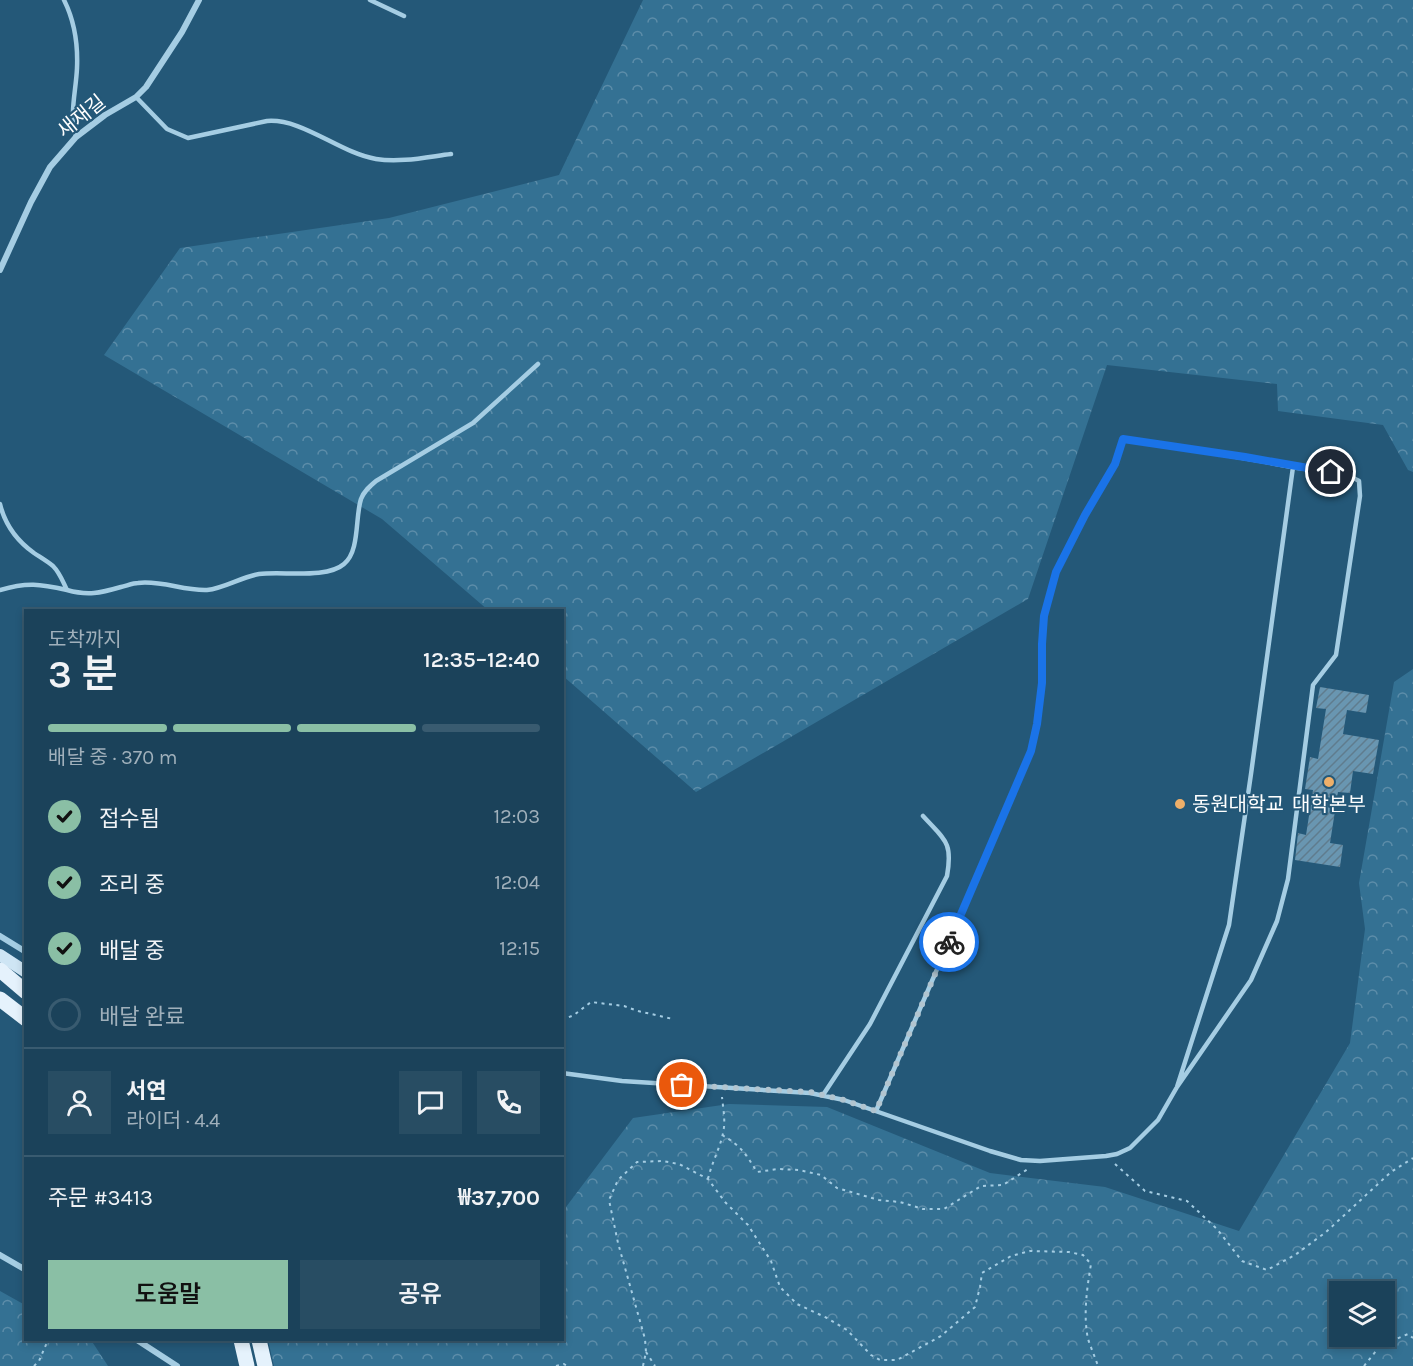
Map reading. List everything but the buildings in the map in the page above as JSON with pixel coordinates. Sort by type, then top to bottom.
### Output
[{"type":"main road","points":[[0,970],[24,990]]},
{"type":"main road","points":[[0,999],[24,1017]]},
{"type":"main road","points":[[241,1341],[247,1366]]},
{"type":"main road","points":[[259,1341],[265,1366]]},
{"type":"street","name":"새재길","points":[[0,270],[50,167],[76,137],[105,115],[136,97],[146,87],[182,32],[199,0]]},
{"type":"street","points":[[0,936],[24,951]]},
{"type":"street","points":[[0,955],[24,971]]},
{"type":"street","points":[[0,1255],[24,1269]]},
{"type":"street","points":[[139,1341],[177,1366]]},
{"type":"lane","points":[[64,0],[72,24],[76,48],[77,68],[72,125],[76,137]]},
{"type":"lane","points":[[370,0],[404,16]]},
{"type":"lane","points":[[136,97],[168,129],[188,138],[278,120],[293,124],[341,147],[377,159],[397,160],[451,154]]},
{"type":"lane","points":[[0,590],[13,586],[41,584],[81,594],[96,594],[138,583],[153,583],[205,590],[258,575],[322,572],[336,568],[346,563],[352,553],[361,499],[366,490],[376,481],[473,423],[537,364]]},
{"type":"lane","points":[[564,1073],[622,1081],[810,1092],[844,1100],[990,1151],[1021,1160],[1040,1161],[1106,1156],[1130,1148],[1158,1120],[1177,1087],[1251,980],[1277,921],[1288,879],[1313,685],[1336,655],[1360,496],[1359,481],[1350,475],[1123,439],[1115,464],[1085,515],[1056,572],[1044,616],[1042,683],[1031,751],[876,1111]]},
{"type":"lane","points":[[1177,1087],[1228,925],[1293,467]]},
{"type":"lane","points":[[0,504],[11,531],[30,550],[54,567],[67,590]]},
{"type":"lane","points":[[824,1095],[870,1024],[947,876],[950,859],[946,841],[923,816]]},
{"type":"path","points":[[564,1019],[574,1015],[591,1002],[624,1006],[673,1019]]},
{"type":"path","points":[[708,1179],[724,1126],[721,1088]]},
{"type":"path","points":[[722,1135],[735,1142],[746,1153],[757,1172],[778,1169],[799,1170],[821,1175],[837,1188],[923,1209],[944,1209],[981,1186],[1003,1185],[1040,1161]]},
{"type":"path","points":[[1106,1156],[1145,1191],[1187,1201],[1217,1229],[1242,1262],[1267,1270],[1295,1256],[1326,1232],[1391,1172],[1413,1158]]},
{"type":"path","points":[[643,1366],[646,1352],[645,1339],[618,1243],[609,1200],[618,1180],[637,1162],[662,1161],[679,1164],[708,1179],[724,1202],[748,1225],[771,1261],[780,1287],[797,1304],[848,1330],[871,1355],[880,1360],[897,1360],[941,1336],[975,1307],[981,1273],[1011,1256],[1030,1251],[1069,1252],[1083,1255],[1091,1264],[1087,1287],[1086,1317],[1089,1340],[1098,1366]]},
{"type":"path","points":[[1364,1366],[1380,1346],[1408,1334],[1413,1338]]},
{"type":"path","points":[[34,1366],[39,1361],[48,1341]]},
{"type":"path","points":[[646,1352],[655,1366]]},
{"type":"path","points":[[556,1366],[564,1364],[567,1366]]},
{"type":"green space","points":[[643,0],[1413,0],[1413,472],[1408,470],[1383,425],[1278,411],[1277,384],[1107,365],[1028,599],[696,792],[564,677],[564,609],[487,609],[382,519],[104,355],[180,248],[389,218],[559,175]]},
{"type":"green space","points":[[1413,669],[1413,1366],[274,1366],[268,1341],[564,1341],[564,1210],[633,1118],[729,1104],[827,1107],[990,1173],[1105,1187],[1239,1231],[1350,1043],[1365,929],[1359,883],[1394,682]]},
{"type":"green space","points":[[0,1291],[24,1304],[24,1341],[92,1341],[108,1366],[0,1366]]},
{"type":"way so far","points":[[682,1085],[810,1092],[876,1111],[949,942]]},
{"type":"place","name":"대학본부","points":[[1329,782]]},
{"type":"place","name":"동원대학교","points":[[1180,804]]},
{"type":"route","points":[[949,942],[1031,751],[1042,683],[1044,616],[1056,572],[1085,515],[1115,464],[1123,439],[1331,472]]}]
